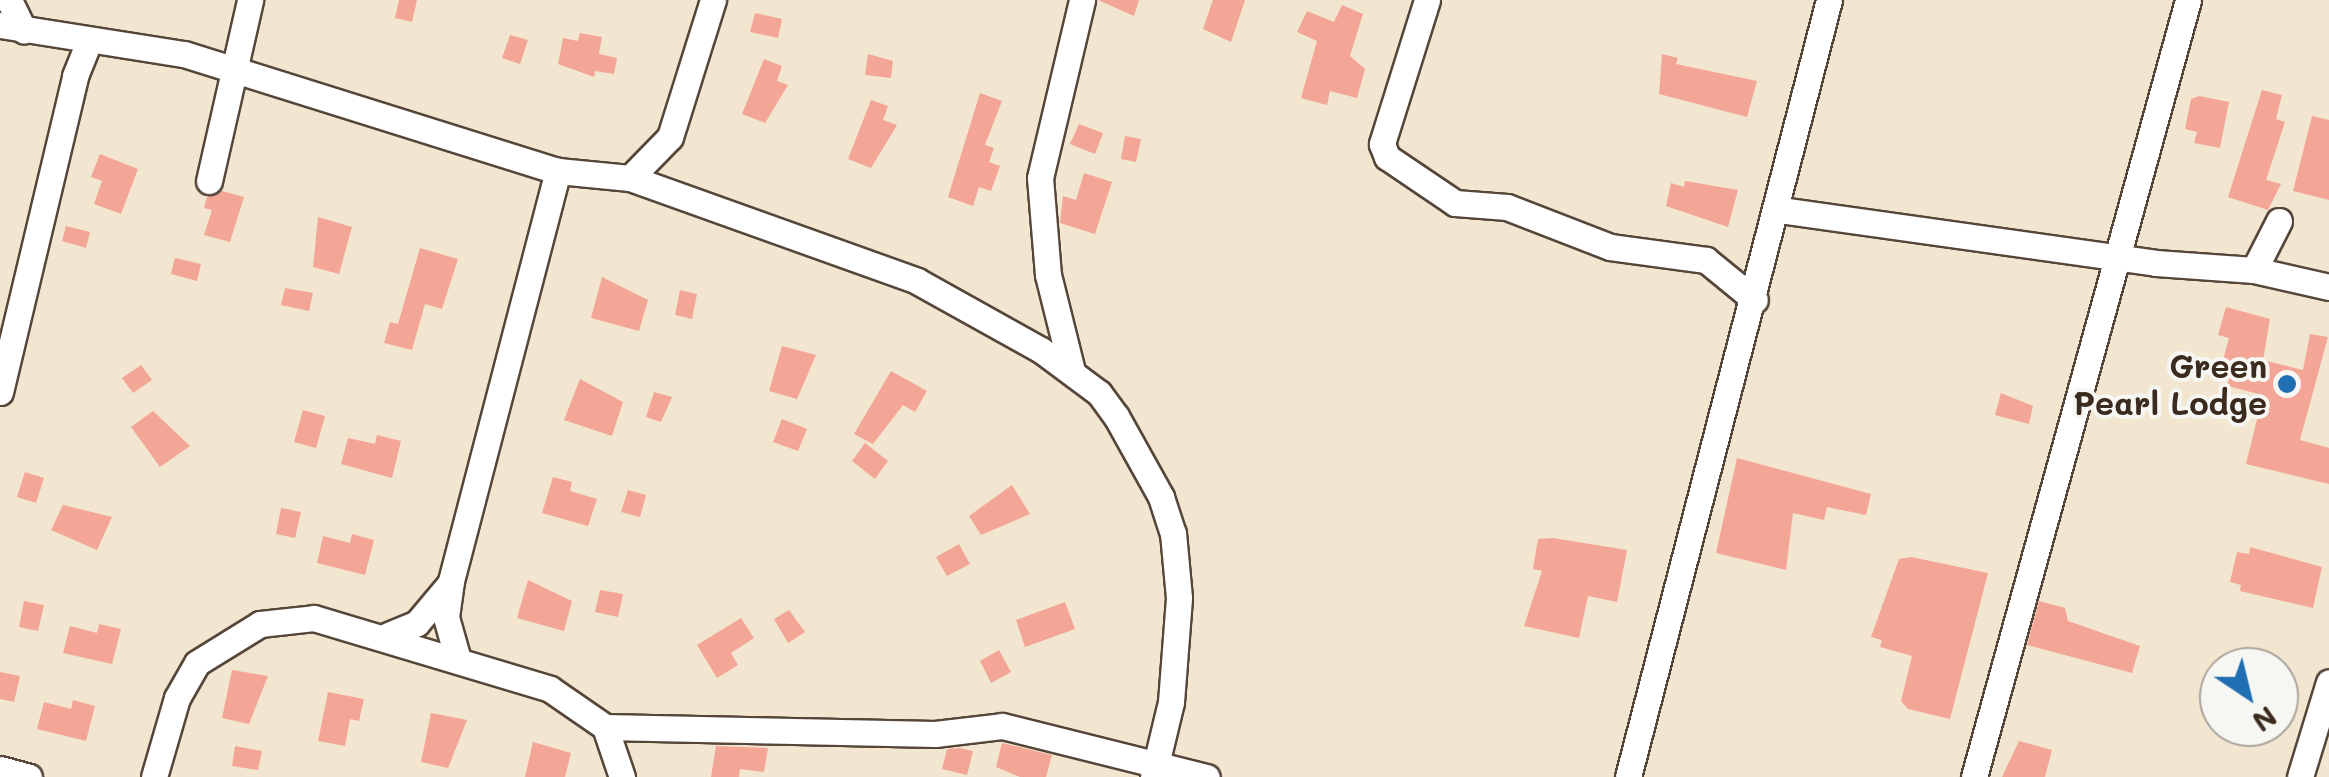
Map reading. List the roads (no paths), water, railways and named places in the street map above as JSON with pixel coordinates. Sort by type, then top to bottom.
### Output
[{"type":"street","points":[[8,0],[12,28],[184,54],[558,171],[630,178],[917,281],[988,316],[1072,371],[1116,416],[1161,497],[1172,533],[1179,598],[1171,702],[1154,771]]},
{"type":"street","points":[[210,181],[250,0]]},
{"type":"street","points":[[630,178],[670,137],[713,0]]},
{"type":"street","points":[[1072,371],[1048,275],[1040,178],[1082,0]]},
{"type":"street","points":[[1427,0],[1382,144],[1388,158],[1455,202],[1507,207],[1610,246],[1706,260],[1754,300]]},
{"type":"street","points":[[1628,777],[1780,210],[1829,0]]},
{"type":"street","points":[[1974,777],[2114,257],[2188,0]]},
{"type":"street","points":[[0,392],[75,76],[89,42]]},
{"type":"street","points":[[457,656],[446,617],[451,581],[558,171]]},
{"type":"street","points":[[1780,210],[2114,257],[2254,270],[2329,287]]},
{"type":"street","points":[[2254,270],[2279,221]]},
{"type":"street","points":[[388,636],[416,623],[451,581]]},
{"type":"street","points":[[154,777],[177,698],[197,662],[221,642],[260,624],[314,618],[457,656],[550,690],[605,727],[934,734],[1002,726],[1154,771],[1207,777]]},
{"type":"street","points":[[2300,777],[2329,682]]},
{"type":"street","points":[[605,727],[622,777]]},
{"type":"street","points":[[0,769],[30,777]]},
{"type":"place","name":"Green Pearl Lodge","points":[[2287,384]]}]
